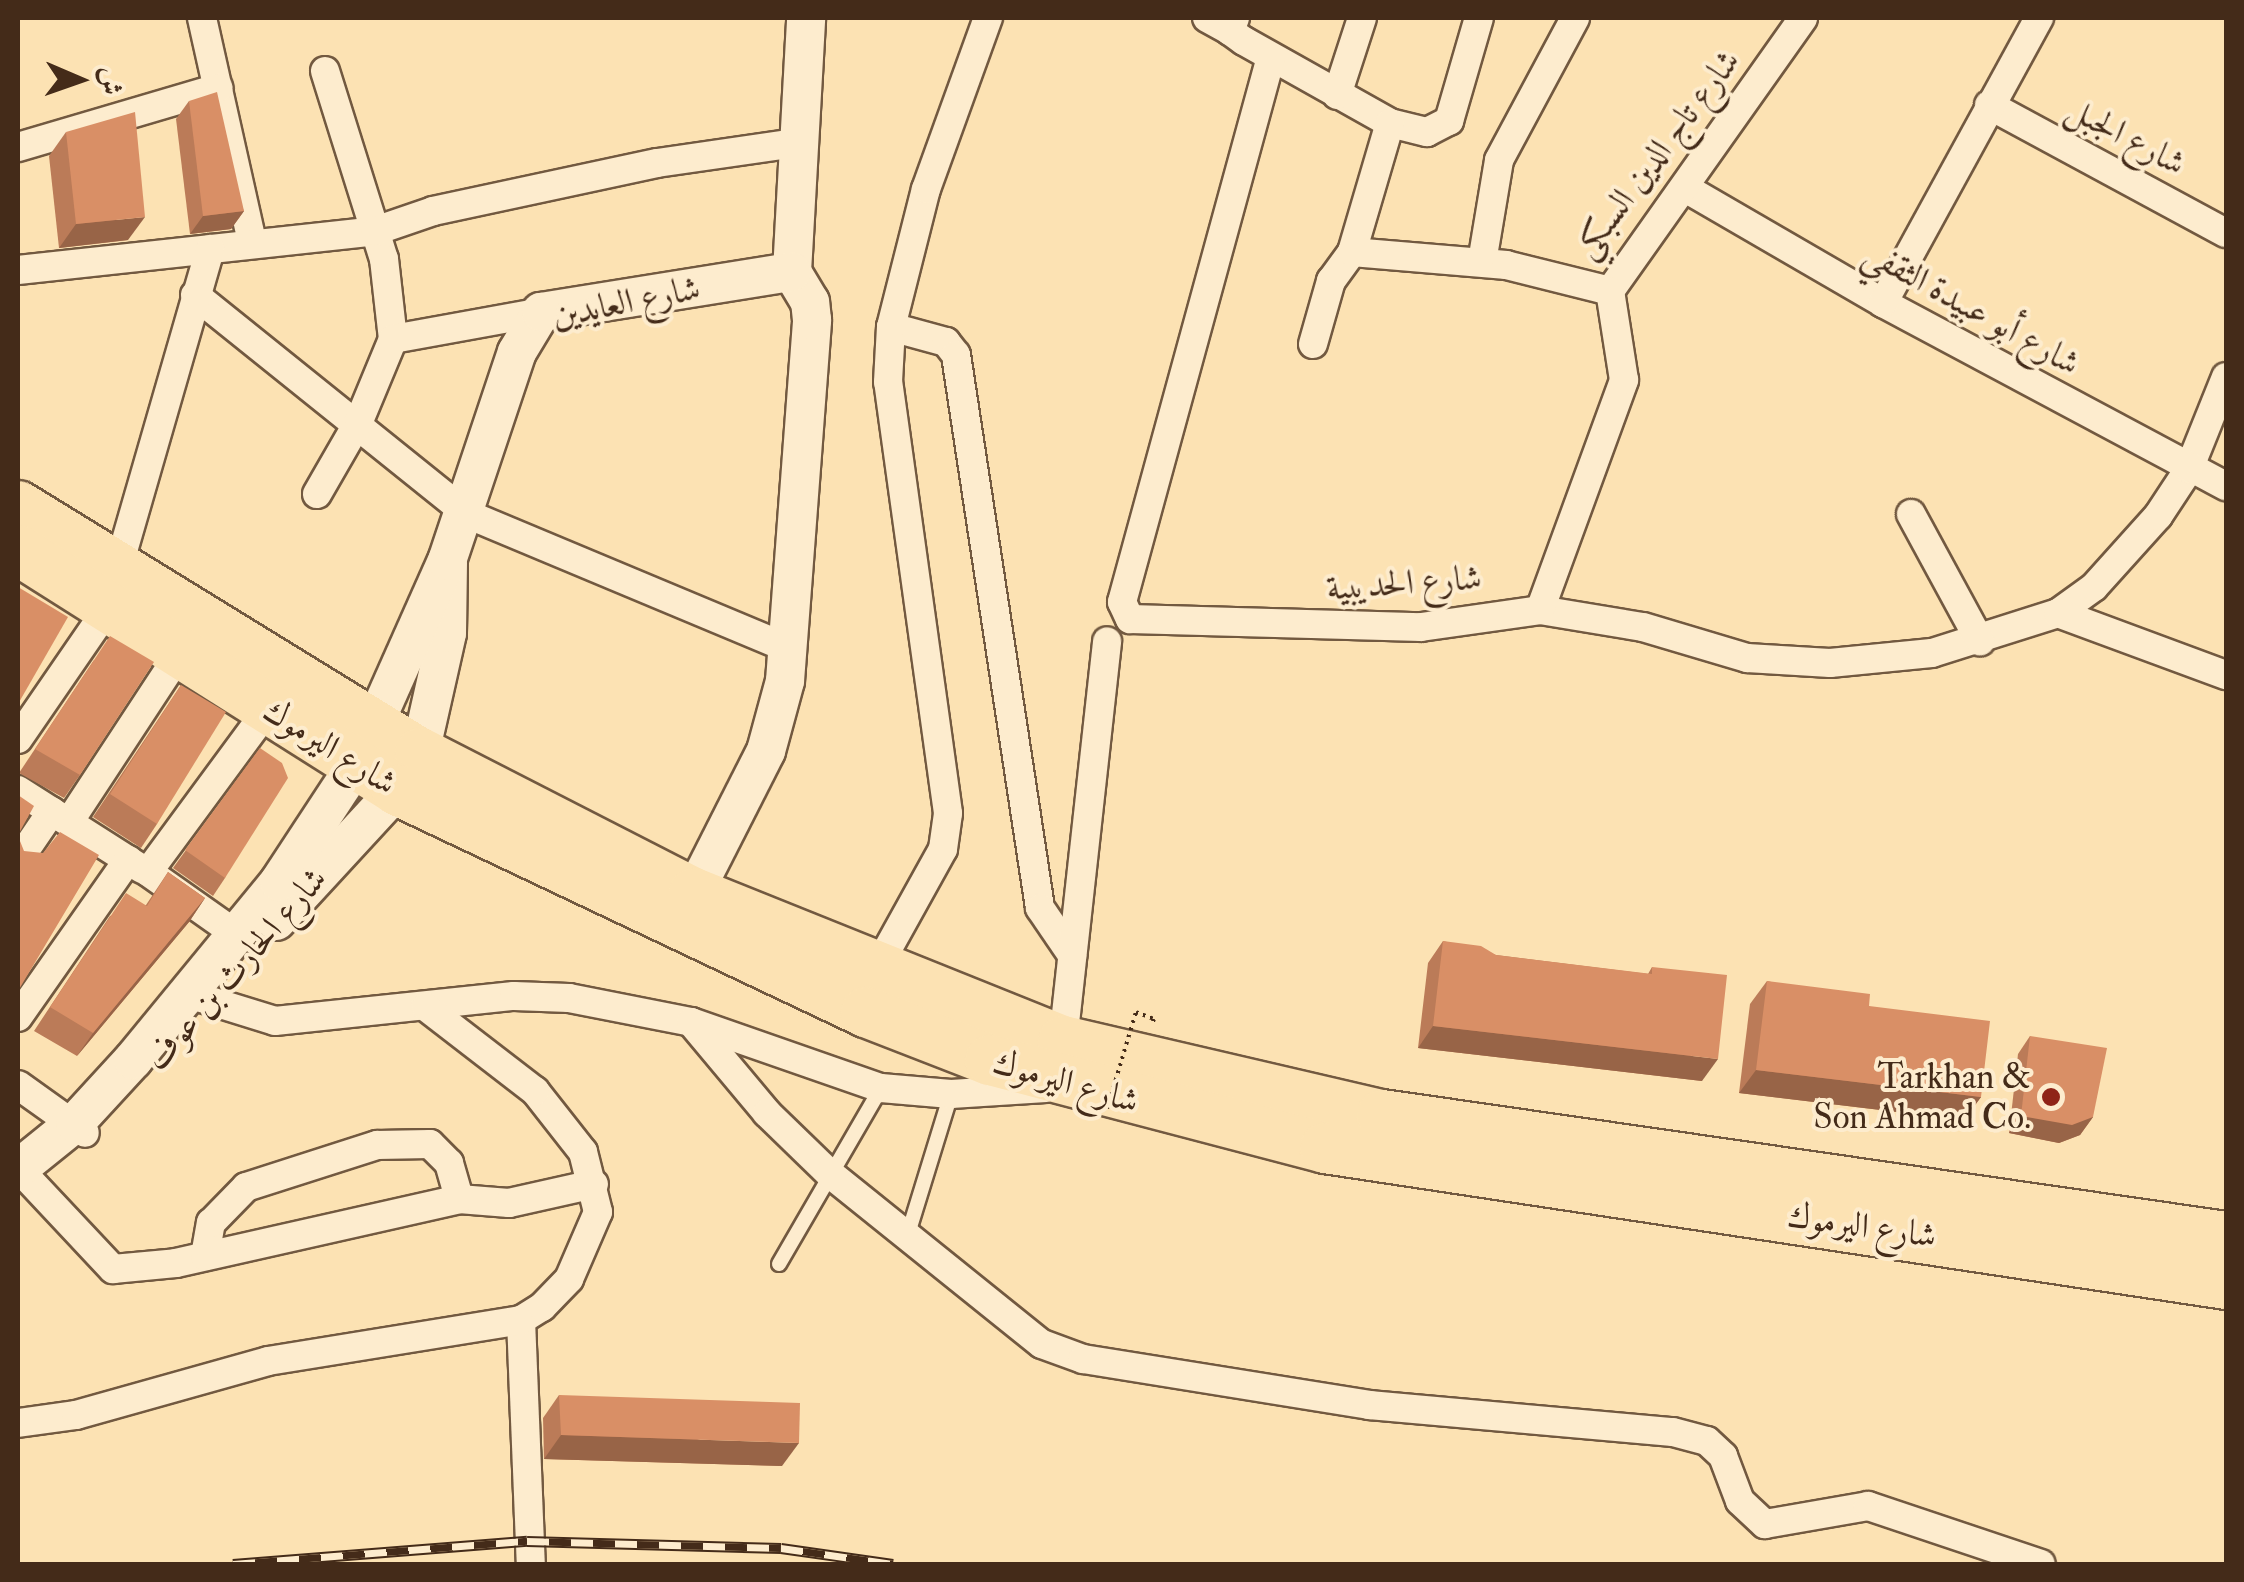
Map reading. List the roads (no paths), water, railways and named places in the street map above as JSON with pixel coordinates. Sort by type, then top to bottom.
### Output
[{"type":"highway","name":"شارع اليرموك","points":[[18,506],[180,653],[268,709],[369,730]]},
{"type":"highway","name":"شارع اليرموك","points":[[20,556],[112,590],[369,730],[866,1012],[999,1040]]},
{"type":"highway","name":"شارع اليرموك","points":[[415,757],[694,893],[876,970],[999,1040],[1080,1079],[1422,1165],[2226,1284]]},
{"type":"highway","name":"شارع اليرموك","points":[[1080,1079],[1382,1115],[2226,1238]]},
{"type":"street","points":[[202,18],[252,242]]},
{"type":"street","points":[[694,893],[766,751],[788,648],[812,320],[810,302],[792,272],[795,143],[806,18]]},
{"type":"street","points":[[876,970],[944,849],[948,812],[888,382],[891,327],[926,189],[988,18]]},
{"type":"street","points":[[1337,95],[1362,18]]},
{"type":"street","points":[[1224,22],[1271,57],[1337,95],[1390,123],[1427,132],[1449,121],[1479,18]]},
{"type":"street","points":[[1482,262],[1499,160],[1575,18]]},
{"type":"street","name":"شارع تاج الدين السبكي","points":[[1352,252],[1482,262],[1610,290],[1803,18]]},
{"type":"street","points":[[1883,303],[2039,18]]},
{"type":"street","name":"شارع الحديبية","points":[[1271,57],[1122,602],[1124,615],[1250,626],[1402,628],[1540,610],[1643,628],[1747,658],[1794,662],[1884,661],[1980,641],[2058,613],[2130,551],[2189,468],[2226,377]]},
{"type":"street","points":[[316,494],[359,421],[394,339],[392,293],[325,71]]},
{"type":"street","points":[[18,147],[218,88]]},
{"type":"street","name":"شارع الجبل","points":[[1989,105],[2226,233]]},
{"type":"street","points":[[1313,344],[1331,281],[1352,252],[1390,123]]},
{"type":"street","points":[[18,270],[375,231],[432,211],[657,163],[795,143]]},
{"type":"street","name":"شارع أبو عبيدة الثقفي","points":[[1685,188],[1883,303],[2226,486]]},
{"type":"street","points":[[18,738],[112,590],[210,249]]},
{"type":"street","name":"شارع العايدين","points":[[369,730],[467,514],[518,352],[540,312],[792,272]]},
{"type":"street","points":[[1540,610],[1624,380],[1610,290]]},
{"type":"street","points":[[195,296],[359,421],[467,514],[788,648]]},
{"type":"street","points":[[394,339],[540,312]]},
{"type":"street","points":[[891,327],[946,342],[956,355],[1040,908],[1072,955]]},
{"type":"street","points":[[1911,514],[1980,641]]},
{"type":"street","name":"شارع العايدين","points":[[415,757],[447,633],[447,561]]},
{"type":"street","points":[[2058,613],[2226,675]]},
{"type":"street","points":[[197,998],[275,1021],[544,996],[691,1022],[881,1088],[951,1094],[1080,1079],[1072,955],[1107,641]]},
{"type":"street","points":[[18,862],[60,817],[180,653]]},
{"type":"street","points":[[18,1017],[268,709]]},
{"type":"street","name":"شارع الحارث بن عوف","points":[[197,998],[369,730]]},
{"type":"street","name":"شارع الحارث بن عوف","points":[[21,1176],[80,1129],[415,757]]},
{"type":"street","points":[[18,790],[236,934]]},
{"type":"street","points":[[18,1423],[76,1415],[268,1361],[521,1320],[542,1307],[578,1262],[598,1212],[583,1152],[535,1090],[426,1007]]},
{"type":"street","points":[[691,1022],[767,1113],[828,1173],[1042,1344],[1083,1359],[1368,1405],[1673,1432],[1707,1441],[1724,1456],[1740,1502],[1766,1524],[1868,1506],[1906,1514],[1997,1554],[2041,1564]]},
{"type":"street","points":[[18,1085],[80,1129]]},
{"type":"street","points":[[206,1256],[210,1223],[246,1188],[376,1145],[430,1144],[449,1162],[459,1198]]},
{"type":"street","points":[[21,1176],[114,1269],[206,1256],[459,1198],[509,1203],[594,1184]]},
{"type":"street","points":[[521,1320],[531,1564]]},
{"type":"lane","points":[[778,1264],[881,1088]]},
{"type":"lane","points":[[907,1237],[951,1094]]},
{"type":"railway","points":[[233,1564],[527,1541],[781,1548],[893,1564]]},
{"type":"place","name":"Tarkhan & Son Ahmad Co.","points":[[2051,1097]]}]
